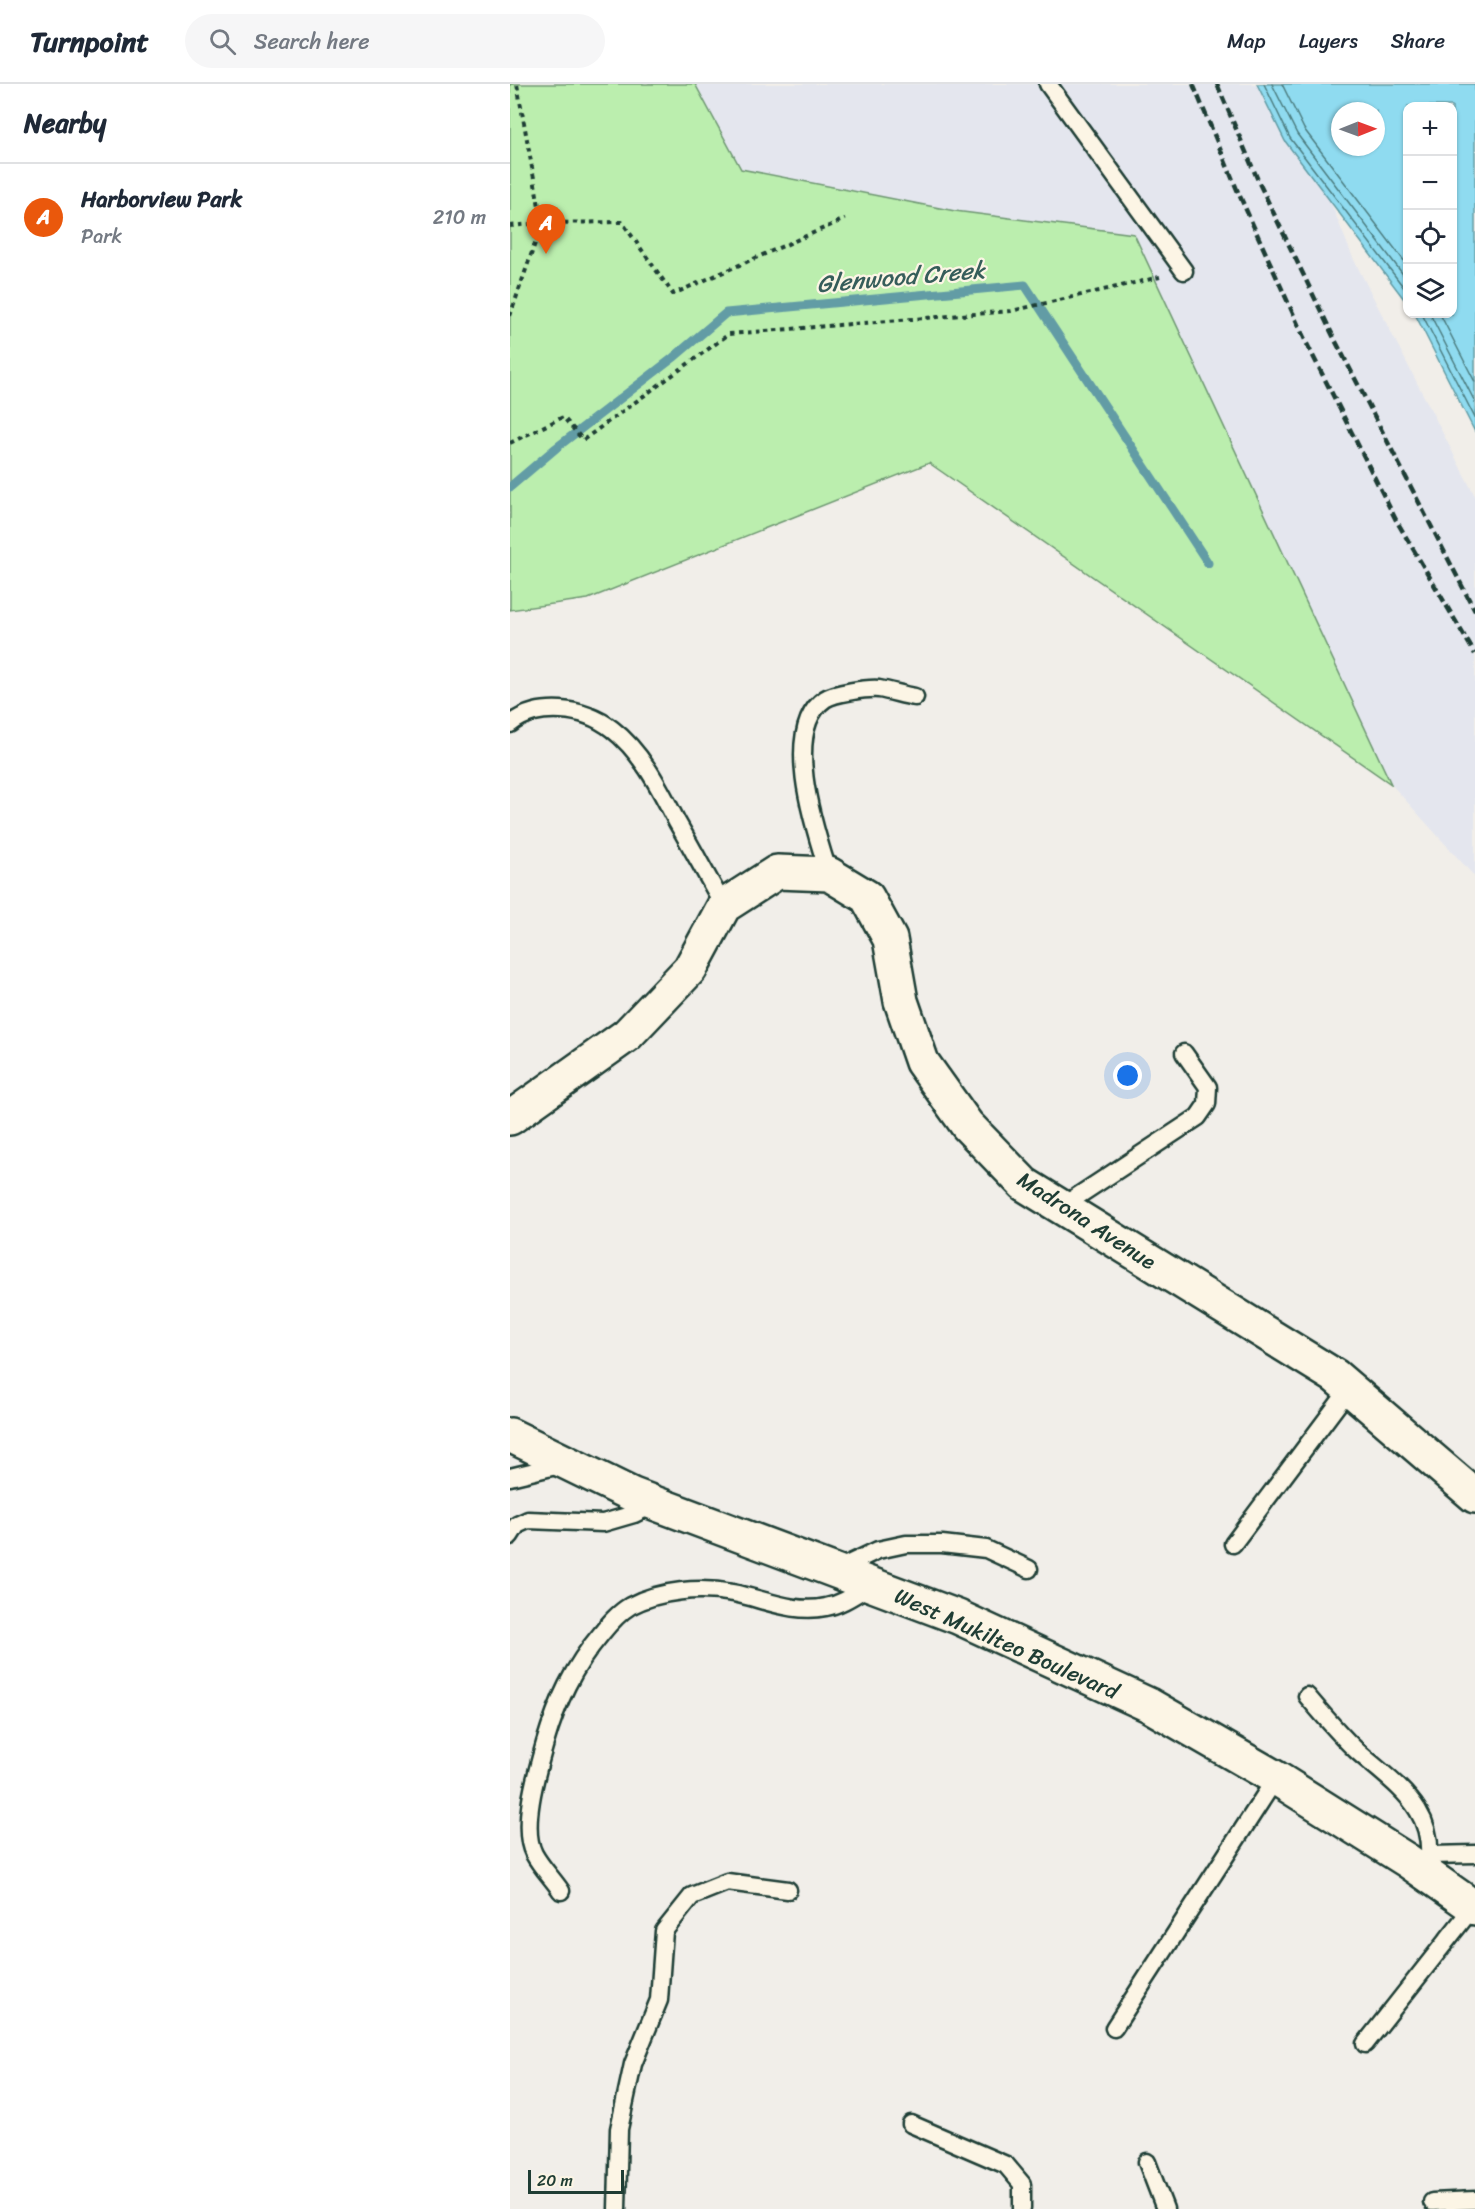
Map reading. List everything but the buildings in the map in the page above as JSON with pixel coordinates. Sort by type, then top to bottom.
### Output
[{"type":"street","name":"Madrona Avenue","points":[[510,1118],[627,1035],[690,969],[724,906],[777,872],[829,874],[867,897],[890,939],[901,1001],[922,1062],[967,1125],[1024,1184],[1335,1376],[1475,1496]]},
{"type":"street","name":"West Mukilteo Boulevard","points":[[510,1435],[633,1495],[958,1617],[1149,1705],[1429,1865],[1474,1907]]},
{"type":"lane","points":[[1048,84],[1184,271]]},
{"type":"lane","points":[[829,874],[807,796],[803,743],[810,715],[825,699],[845,693],[877,689],[915,697]]},
{"type":"lane","points":[[510,724],[520,717],[542,709],[567,710],[588,715],[612,729],[631,748],[651,774],[724,906]]},
{"type":"lane","points":[[1061,1207],[1198,1117],[1207,1104],[1208,1087],[1184,1053]]},
{"type":"lane","points":[[1233,1544],[1350,1388]]},
{"type":"lane","points":[[510,1477],[567,1463]]},
{"type":"lane","points":[[510,1536],[517,1525],[528,1520],[603,1523],[634,1514],[655,1503]]},
{"type":"lane","points":[[835,1571],[878,1550],[906,1544],[942,1544],[986,1549],[1029,1569]]},
{"type":"lane","points":[[561,1891],[535,1855],[529,1840],[532,1805],[541,1756],[555,1709],[584,1654],[613,1620],[629,1607],[648,1599],[687,1591],[725,1592],[789,1607],[809,1609],[827,1607],[846,1600],[872,1585]]},
{"type":"lane","points":[[1307,1696],[1355,1749],[1396,1784],[1418,1808],[1428,1830],[1429,1865],[1475,1854]]},
{"type":"lane","points":[[1114,2028],[1276,1778]]},
{"type":"lane","points":[[617,2209],[619,2129],[633,2064],[659,2000],[664,1931],[692,1896],[727,1882],[788,1890]]},
{"type":"lane","points":[[1365,2044],[1474,1907]]},
{"type":"lane","points":[[911,2124],[1006,2165],[1022,2184],[1023,2209]]},
{"type":"lane","points":[[1148,2162],[1165,2209]]},
{"type":"lane","points":[[1432,2202],[1475,2200]]},
{"type":"path","points":[[510,316],[542,223],[517,84]]},
{"type":"path","points":[[510,226],[542,223],[622,222],[673,294],[844,219]]},
{"type":"path","points":[[510,443],[563,417],[583,440],[729,334],[1011,311],[1184,271]]},
{"type":"shaded area","points":[[695,84],[1283,84],[1353,258],[1475,496],[1475,877],[1391,784],[1134,234],[955,211],[741,169]]},
{"type":"green space","points":[[510,84],[695,84],[741,169],[955,211],[1134,234],[1391,784],[929,463],[588,599],[510,610]]},
{"type":"water","points":[[1257,84],[1475,84],[1475,432],[1417,318],[1457,318],[1457,102],[1403,102],[1403,298],[1285,141]]},
{"type":"waterway","name":"Glenwood Creek","points":[[510,487],[726,313],[1025,285],[1208,563]]},
{"type":"railway","points":[[1193,84],[1238,192],[1306,342],[1396,520],[1475,654]]},
{"type":"railway","points":[[1217,84],[1260,185],[1334,338],[1475,611]]},
{"type":"place","name":"Harborview Park","points":[[546,254]]}]
